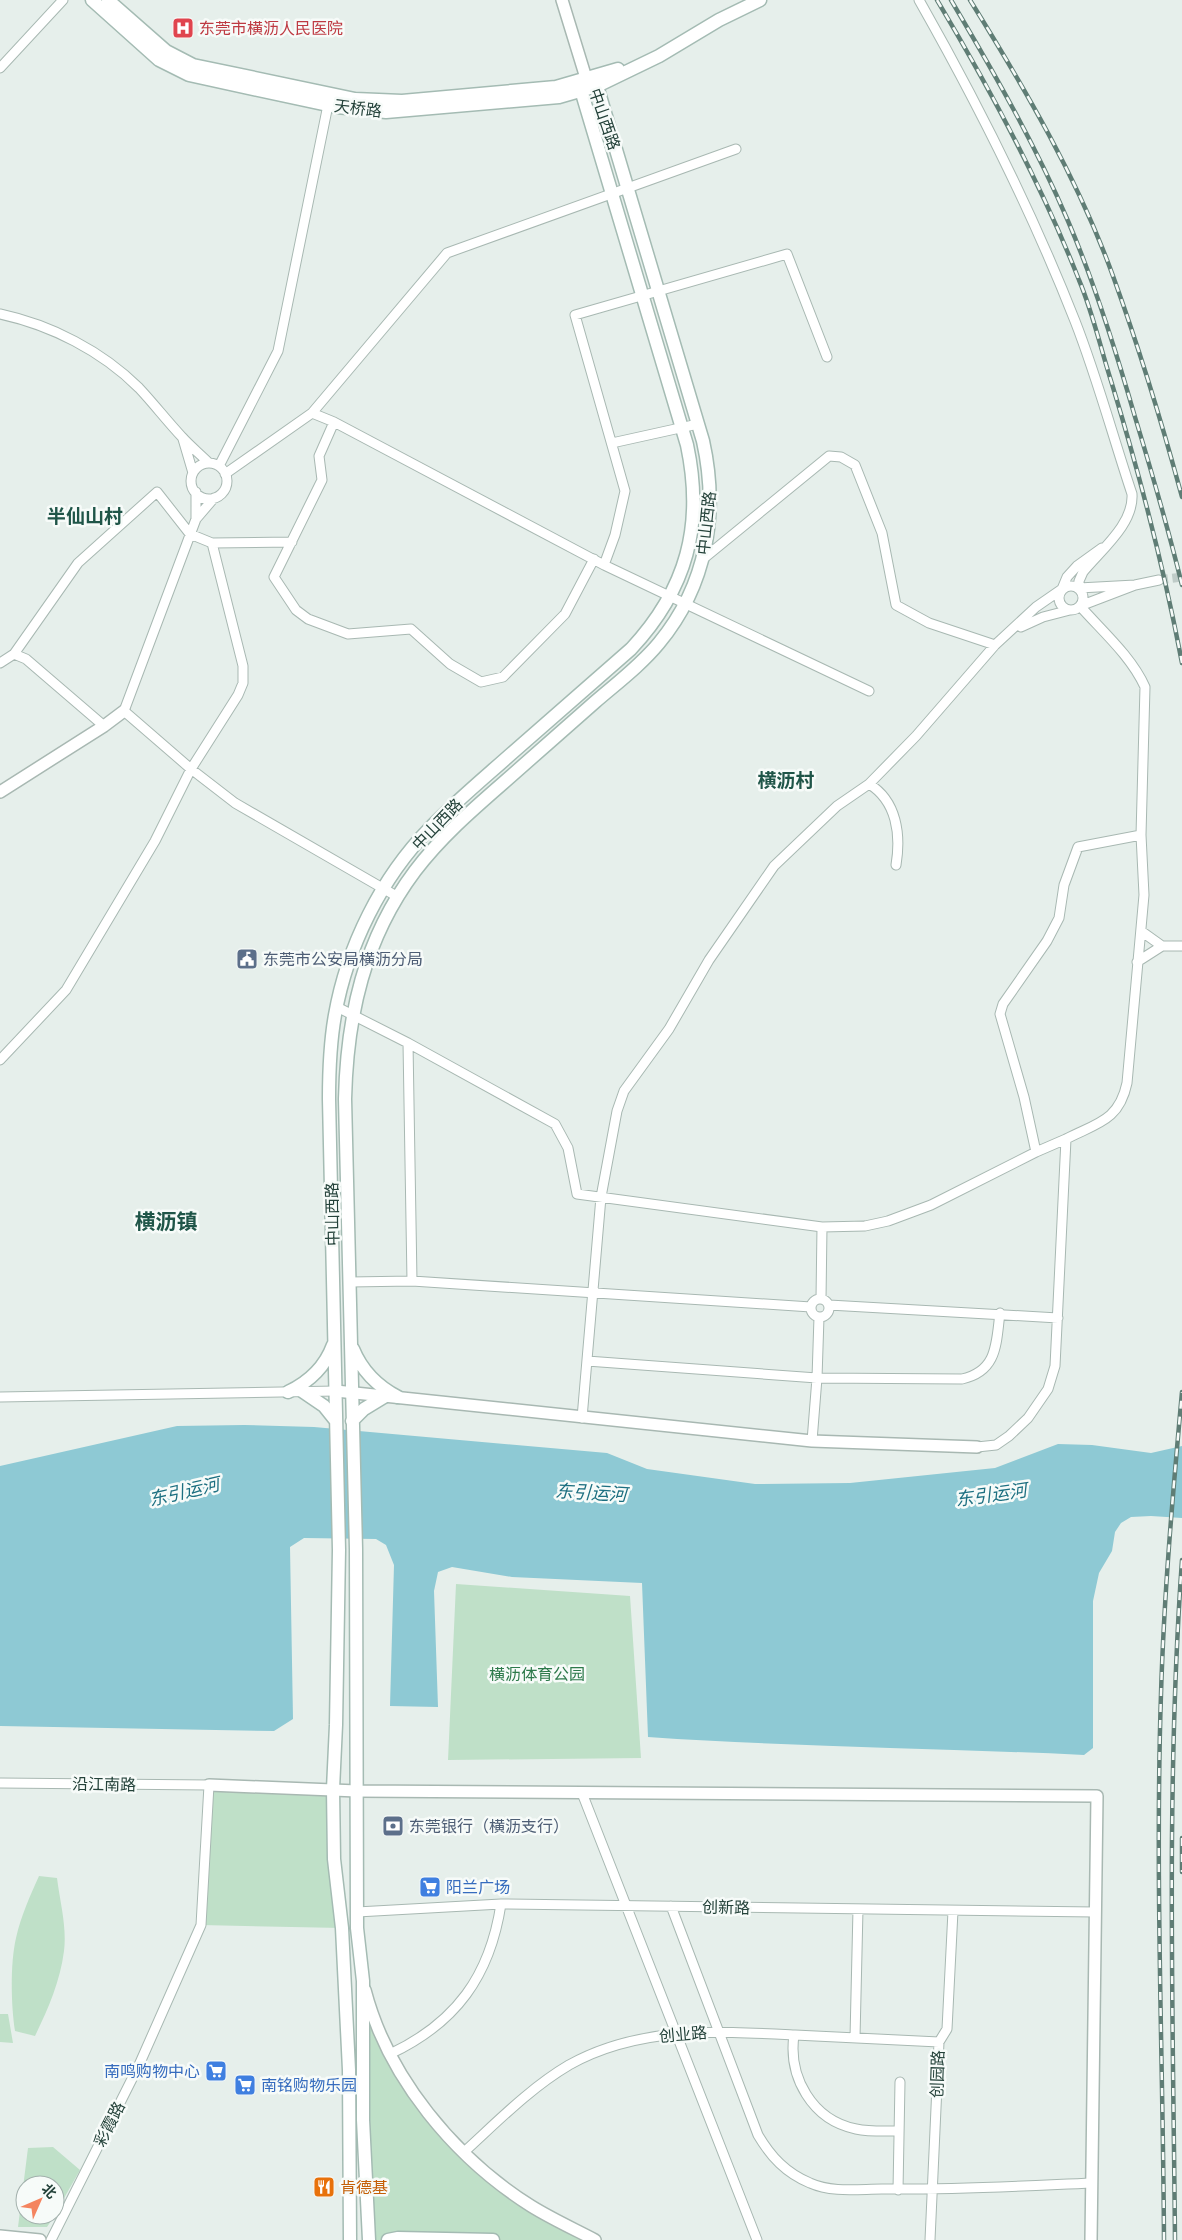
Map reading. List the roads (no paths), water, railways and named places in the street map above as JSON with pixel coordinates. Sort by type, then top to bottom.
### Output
[{"type":"main road","name":"天桥路","points":[[92,0],[147,50],[174,69],[205,79],[329,100],[402,101],[556,86],[645,62]]},
{"type":"main road","name":"天桥路","points":[[108,0],[166,51],[179,59],[370,112],[403,112],[559,97],[597,86],[760,0]]},
{"type":"main road","name":"中山西路","points":[[350,2240],[349,2070],[342,1928],[334,1859],[333,1789],[339,1550],[329,1099],[330,1057],[337,1007],[345,974],[360,934],[401,862],[428,829],[458,800],[631,649],[660,615],[671,596],[687,555],[694,511],[692,467],[682,427],[582,90],[586,78],[597,86],[698,424],[708,464],[710,520],[703,559],[686,604],[664,637],[642,661],[469,812],[440,840],[415,871],[398,897],[374,941],[361,979],[352,1015],[346,1058],[345,1099],[356,1549],[357,1912],[363,1981],[364,2120],[369,2240]]},
{"type":"main road","points":[[288,1392],[304,1383],[317,1371],[328,1357],[335,1341]]},
{"type":"main road","points":[[351,1341],[357,1359],[368,1374],[392,1396],[364,1408],[352,1421]]},
{"type":"main road","points":[[302,1391],[324,1406],[336,1421]]},
{"type":"main road","points":[[388,2240],[398,2238],[492,2240]]},
{"type":"street","points":[[0,68],[63,0]]},
{"type":"street","points":[[562,0],[586,78]]},
{"type":"street","points":[[919,0],[990,129],[1034,225],[1075,322],[1132,494],[1127,519],[1080,576],[1079,588],[1084,599],[1080,606]]},
{"type":"street","points":[[219,466],[278,351],[329,100]]},
{"type":"street","points":[[226,474],[312,413],[447,254],[736,149]]},
{"type":"street","points":[[604,565],[615,535],[625,491],[575,315],[787,254],[827,357]]},
{"type":"street","points":[[0,314],[47,328],[79,344],[110,364],[138,387],[183,438],[210,463],[219,466],[226,474],[225,488],[196,519],[124,711],[104,726],[0,792]]},
{"type":"street","points":[[312,413],[334,422],[604,565],[869,691]]},
{"type":"street","points":[[334,422],[319,456],[322,480],[274,578],[296,610],[308,619],[348,634],[411,629],[450,664],[481,682],[503,677],[565,614],[594,560]]},
{"type":"street","points":[[612,443],[698,424]]},
{"type":"street","points":[[183,438],[193,473],[192,483],[196,492],[196,519]]},
{"type":"street","points":[[703,559],[829,456],[841,457],[855,465],[882,533],[896,605],[929,623],[995,645]]},
{"type":"street","points":[[193,473],[200,466],[210,463]]},
{"type":"street","points":[[0,663],[14,654],[78,563],[157,492],[190,534],[212,544],[292,542]]},
{"type":"street","points":[[196,492],[204,498],[214,498]]},
{"type":"street","points":[[0,1060],[66,990],[155,841],[191,769],[238,695],[243,677],[242,666],[212,544]]},
{"type":"street","points":[[1070,610],[1060,604],[1059,596],[1062,589],[1071,572],[1102,548]]},
{"type":"street","points":[[1012,632],[1036,607],[1062,589],[1072,585],[1079,588],[1135,585],[1159,580]]},
{"type":"street","points":[[582,1418],[601,1197],[617,1111],[624,1091],[633,1076],[668,1029],[709,960],[774,866],[837,806],[869,784],[916,736],[995,645],[1012,632],[1032,621],[1070,610],[1135,585]]},
{"type":"street","points":[[337,1007],[408,1043],[555,1124],[568,1148],[577,1194],[822,1228],[865,1226],[931,1206],[1109,1117],[1118,1110],[1124,1098],[1127,1083],[1144,895],[1142,835],[1145,687],[1140,676],[1125,657],[1080,606]]},
{"type":"street","points":[[14,654],[35,666],[104,726]]},
{"type":"street","points":[[124,711],[191,769],[235,803],[398,897]]},
{"type":"street","points":[[869,784],[887,800],[892,810],[898,837],[896,865]]},
{"type":"street","points":[[1036,1152],[1024,1097],[1000,1014],[1003,1004],[1047,940],[1059,918],[1064,885],[1078,847],[1142,835]]},
{"type":"street","points":[[1140,930],[1162,946]]},
{"type":"street","points":[[1137,962],[1162,946],[1182,946]]},
{"type":"street","points":[[408,1043],[412,1281]]},
{"type":"street","points":[[0,1397],[352,1391],[582,1418],[812,1441],[977,1448],[996,1445],[1009,1436],[1028,1418],[1048,1389],[1055,1366],[1066,1139]]},
{"type":"street","points":[[821,1299],[822,1228]]},
{"type":"street","points":[[350,1282],[412,1281],[593,1291],[811,1307]]},
{"type":"street","points":[[821,1299],[829,1305],[1000,1313],[1058,1318]]},
{"type":"street","points":[[819,1317],[813,1314],[811,1307],[814,1301],[821,1299]]},
{"type":"street","points":[[819,1317],[828,1312],[829,1305]]},
{"type":"street","points":[[587,1362],[817,1378],[956,1380],[973,1376],[982,1370],[993,1356],[1000,1313]]},
{"type":"street","points":[[812,1441],[819,1317]]},
{"type":"street","name":"沿江南路","points":[[0,1783],[209,1785]]},
{"type":"street","points":[[209,1785],[357,1791],[1097,1796],[1091,2240]]},
{"type":"street","name":"彩霞路","points":[[51,2240],[139,2065],[201,1925],[209,1785]]},
{"type":"street","points":[[582,1793],[757,2240]]},
{"type":"street","points":[[390,2054],[428,2033],[460,2003],[484,1967],[496,1933],[501,1904]]},
{"type":"street","name":"创新路","points":[[357,1912],[501,1904],[1095,1912]]},
{"type":"street","points":[[671,1906],[758,2135],[780,2165],[803,2180],[830,2189],[932,2190],[1092,2182]]},
{"type":"street","points":[[855,2038],[858,1909]]},
{"type":"street","name":"创园路","points":[[930,2240],[939,2042],[947,2029],[953,1911]]},
{"type":"street","points":[[363,1981],[372,2014],[390,2054],[422,2104],[464,2152],[497,2181],[532,2207],[595,2240]]},
{"type":"street","name":"创业路","points":[[464,2152],[539,2086],[568,2066],[614,2046],[641,2038],[676,2033],[719,2031],[939,2042]]},
{"type":"street","points":[[794,2035],[792,2052],[798,2079],[807,2096],[820,2111],[837,2122],[856,2129],[899,2131]]},
{"type":"street","points":[[898,2190],[900,2082]]},
{"type":"street","points":[[0,2236],[40,2240]]},
{"type":"water","name":"东引运河","points":[[177,1426],[314,1427],[607,1453],[647,1469],[755,1484],[850,1483],[995,1468],[1058,1444],[1092,1445],[1151,1453],[1182,1446],[1182,1518],[1131,1517],[1121,1523],[1115,1532],[1112,1551],[1099,1573],[1093,1601],[1093,1748],[1084,1755],[648,1737],[642,1583],[512,1577],[452,1567],[438,1572],[434,1591],[438,1707],[390,1706],[394,1565],[386,1545],[376,1539],[304,1538],[290,1547],[293,1719],[274,1731],[0,1726],[0,1466]]},
{"type":"tunnel","points":[[1159,580],[1182,577]]},
{"type":"railway","points":[[937,0],[1014,137],[1048,208],[1084,293],[1142,488],[1182,663]]},
{"type":"railway","points":[[951,0],[1028,136],[1078,245],[1120,367],[1160,501],[1182,585]]},
{"type":"railway","points":[[970,0],[1049,134],[1099,240],[1141,358],[1182,497]]},
{"type":"railway","points":[[1164,2240],[1159,1762],[1162,1656],[1182,1392]]},
{"type":"railway","points":[[1175,2240],[1172,1815],[1177,1645],[1182,1560]]},
{"type":"railway","points":[[1182,1838],[1182,1872]]},
{"type":"place","name":"东莞市横沥人民医院","points":[[183,28]]},
{"type":"place","name":"东莞市公安局横沥分局","points":[[247,959]]},
{"type":"place","name":"东莞银行（横沥支行）","points":[[393,1826]]},
{"type":"place","name":"阳兰广场","points":[[430,1887]]},
{"type":"place","name":"南鸣购物中心","points":[[216,2071]]},
{"type":"place","name":"南铭购物乐园","points":[[245,2085]]},
{"type":"place","name":"肯德基","points":[[324,2187]]},
{"type":"district","name":"半仙山村","points":[[85,516]]},
{"type":"district","name":"横沥村","points":[[786,780]]},
{"type":"district","name":"横沥镇","points":[[166,1221]]},
{"type":"park label","name":"横沥体育公园","points":[[537,1674]]}]
